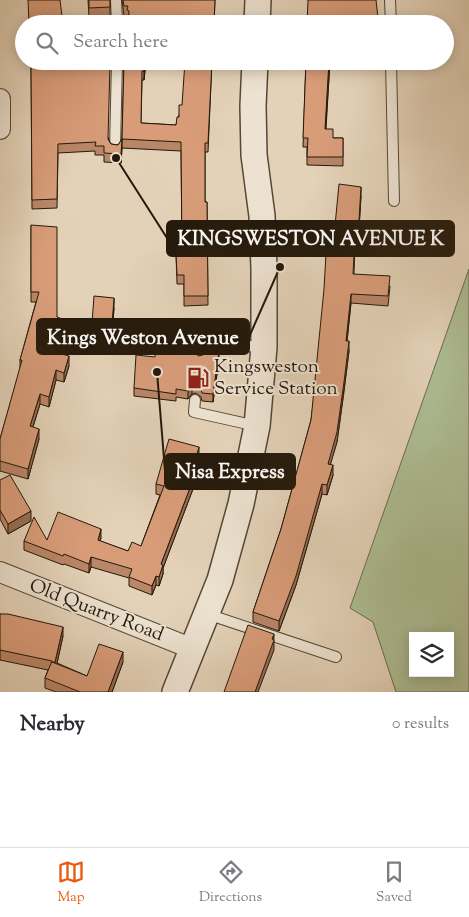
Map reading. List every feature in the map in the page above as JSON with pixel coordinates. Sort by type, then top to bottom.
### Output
[{"type":"street","points":[[257,15],[258,0]]},
{"type":"street","points":[[174,692],[220,580],[240,504],[257,426],[264,347],[264,268],[262,216],[254,155],[255,70]]},
{"type":"street","points":[[0,99],[0,129]]},
{"type":"street","name":"Old Quarry Road","points":[[0,572],[193,649]]},
{"type":"lane","points":[[116,0],[117,15]]},
{"type":"lane","points":[[390,0],[391,15]]},
{"type":"lane","points":[[114,148],[117,70]]},
{"type":"lane","points":[[391,70],[394,201]]},
{"type":"lane","points":[[200,357],[201,344],[264,347]]},
{"type":"lane","points":[[195,400],[194,412],[257,426]]},
{"type":"lane","points":[[206,613],[336,656]]},
{"type":"green space","points":[[469,269],[469,692],[396,692],[373,622],[350,608]]},
{"type":"building","points":[[28,0],[60,0],[62,15],[29,15]]},
{"type":"building","points":[[89,0],[110,0],[110,7],[89,8]]},
{"type":"building","points":[[123,0],[215,0],[214,15],[129,15],[128,6],[124,6]]},
{"type":"building","points":[[308,0],[376,0],[378,15],[307,15]]},
{"type":"building","points":[[31,70],[110,70],[108,139],[111,144],[118,145],[122,139],[121,154],[104,153],[104,146],[95,146],[96,142],[58,144],[57,199],[32,200]]},
{"type":"building","points":[[124,70],[144,70],[142,71],[141,123],[176,125],[177,117],[179,117],[179,105],[182,105],[184,70],[212,70],[208,143],[205,143],[208,296],[184,296],[184,275],[177,275],[176,254],[182,253],[181,142],[122,139]]},
{"type":"building","points":[[306,70],[328,70],[325,129],[333,129],[333,138],[343,138],[343,157],[307,157],[308,138],[303,138]]},
{"type":"building","points":[[339,184],[361,187],[358,236],[355,235],[353,274],[390,276],[388,296],[351,294],[346,341],[349,341],[344,382],[337,432],[328,464],[333,465],[327,485],[322,484],[296,576],[279,621],[253,612],[281,529],[311,420],[324,289],[327,236],[334,236]]},
{"type":"building","points":[[31,225],[57,227],[57,317],[65,320],[55,352],[69,356],[64,373],[56,370],[49,397],[40,394],[30,426],[39,429],[28,469],[0,461],[0,439],[39,292],[31,292]]},
{"type":"building","points":[[94,296],[114,298],[112,325],[92,323]]},
{"type":"building","points":[[158,332],[184,335],[182,347],[193,348],[194,353],[199,356],[203,355],[207,350],[219,352],[213,394],[202,393],[201,389],[196,385],[192,386],[188,391],[176,389],[176,394],[134,388],[136,355],[155,357]]},
{"type":"building","points":[[169,439],[199,447],[190,479],[193,480],[161,564],[163,565],[159,577],[156,576],[152,586],[129,577],[132,569],[91,557],[89,564],[24,541],[34,517],[47,540],[58,512],[101,529],[98,540],[128,551],[132,542],[141,546],[164,486],[156,484]]},
{"type":"building","points":[[10,475],[31,511],[8,524],[0,510],[0,480]]},
{"type":"building","points":[[0,614],[8,614],[63,627],[55,662],[52,662],[87,676],[99,644],[123,652],[108,692],[80,692],[45,678],[52,661],[0,650]]},
{"type":"building","points":[[248,625],[274,634],[272,639],[274,640],[255,692],[224,692]]},
{"type":"place","name":"KINGSWESTON AVENUE K","points":[[116,158]]},
{"type":"place","name":"Kings Weston Avenue","points":[[280,267]]},
{"type":"place","name":"Nisa Express","points":[[157,372]]},
{"type":"place","name":"Kingsweston Service Station","points":[[198,378]]}]
